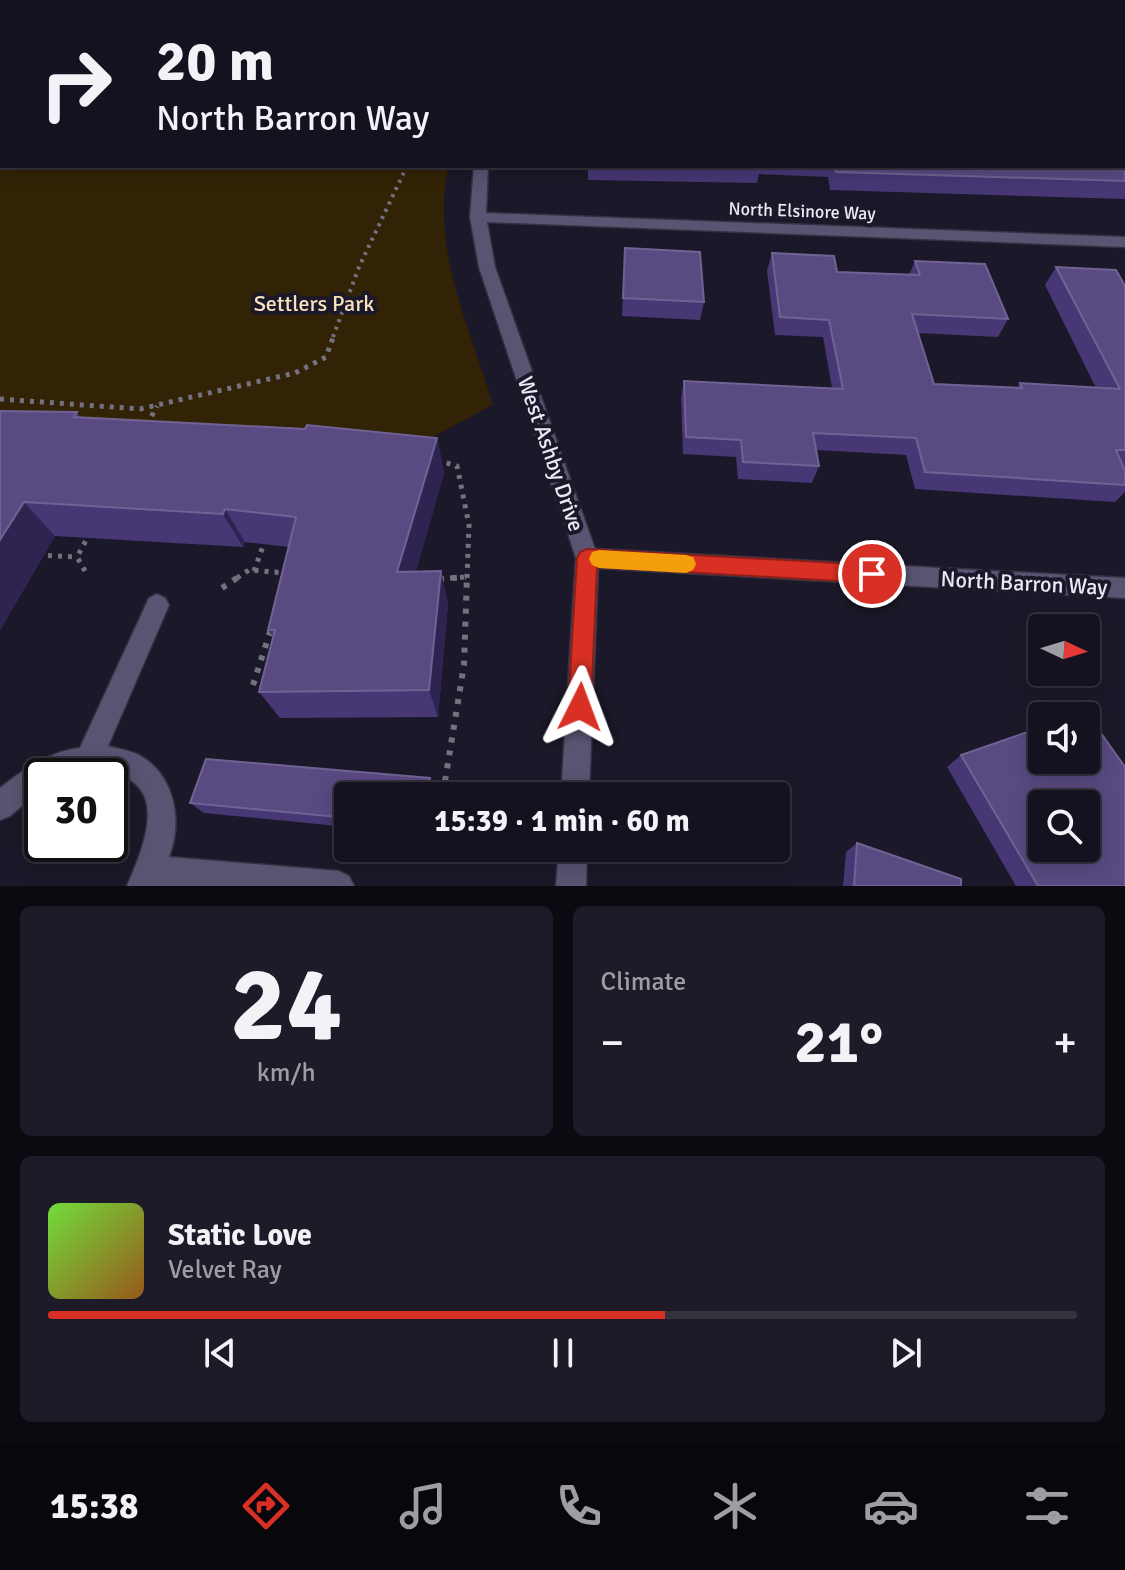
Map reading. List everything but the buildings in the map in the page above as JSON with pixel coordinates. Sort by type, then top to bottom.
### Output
[{"type":"street","name":"West Ashby Drive","points":[[481,168],[478,217],[487,267],[587,558],[576,782]]},
{"type":"street","name":"North Elsinore Way","points":[[478,217],[1125,242]]},
{"type":"street","name":"North Barron Way","points":[[587,558],[1125,588]]},
{"type":"street","points":[[90,756],[157,605]]},
{"type":"street","points":[[0,806],[30,780],[60,764],[90,756],[116,758],[138,768],[154,785],[162,809],[161,839],[146,878],[339,886]]},
{"type":"street","points":[[571,886],[572,862]]},
{"type":"path","points":[[0,399],[140,409],[295,373],[326,357],[359,267],[406,168]]},
{"type":"path","points":[[143,432],[158,405]]},
{"type":"path","points":[[427,459],[457,466],[469,525],[464,665],[445,781]]},
{"type":"path","points":[[77,557],[92,529]]},
{"type":"path","points":[[254,571],[268,532]]},
{"type":"path","points":[[31,555],[77,557]]},
{"type":"path","points":[[77,557],[85,571]]},
{"type":"path","points":[[222,588],[249,570],[300,574]]},
{"type":"path","points":[[437,579],[466,577]]},
{"type":"path","points":[[253,685],[274,620]]},
{"type":"green space","name":"Settlers Park","points":[[0,168],[449,168],[444,196],[448,256],[493,405],[413,447],[0,423]]},
{"type":"slow traffic","points":[[599,559],[686,564]]},
{"type":"route","points":[[580,707],[587,558],[872,574]]}]
